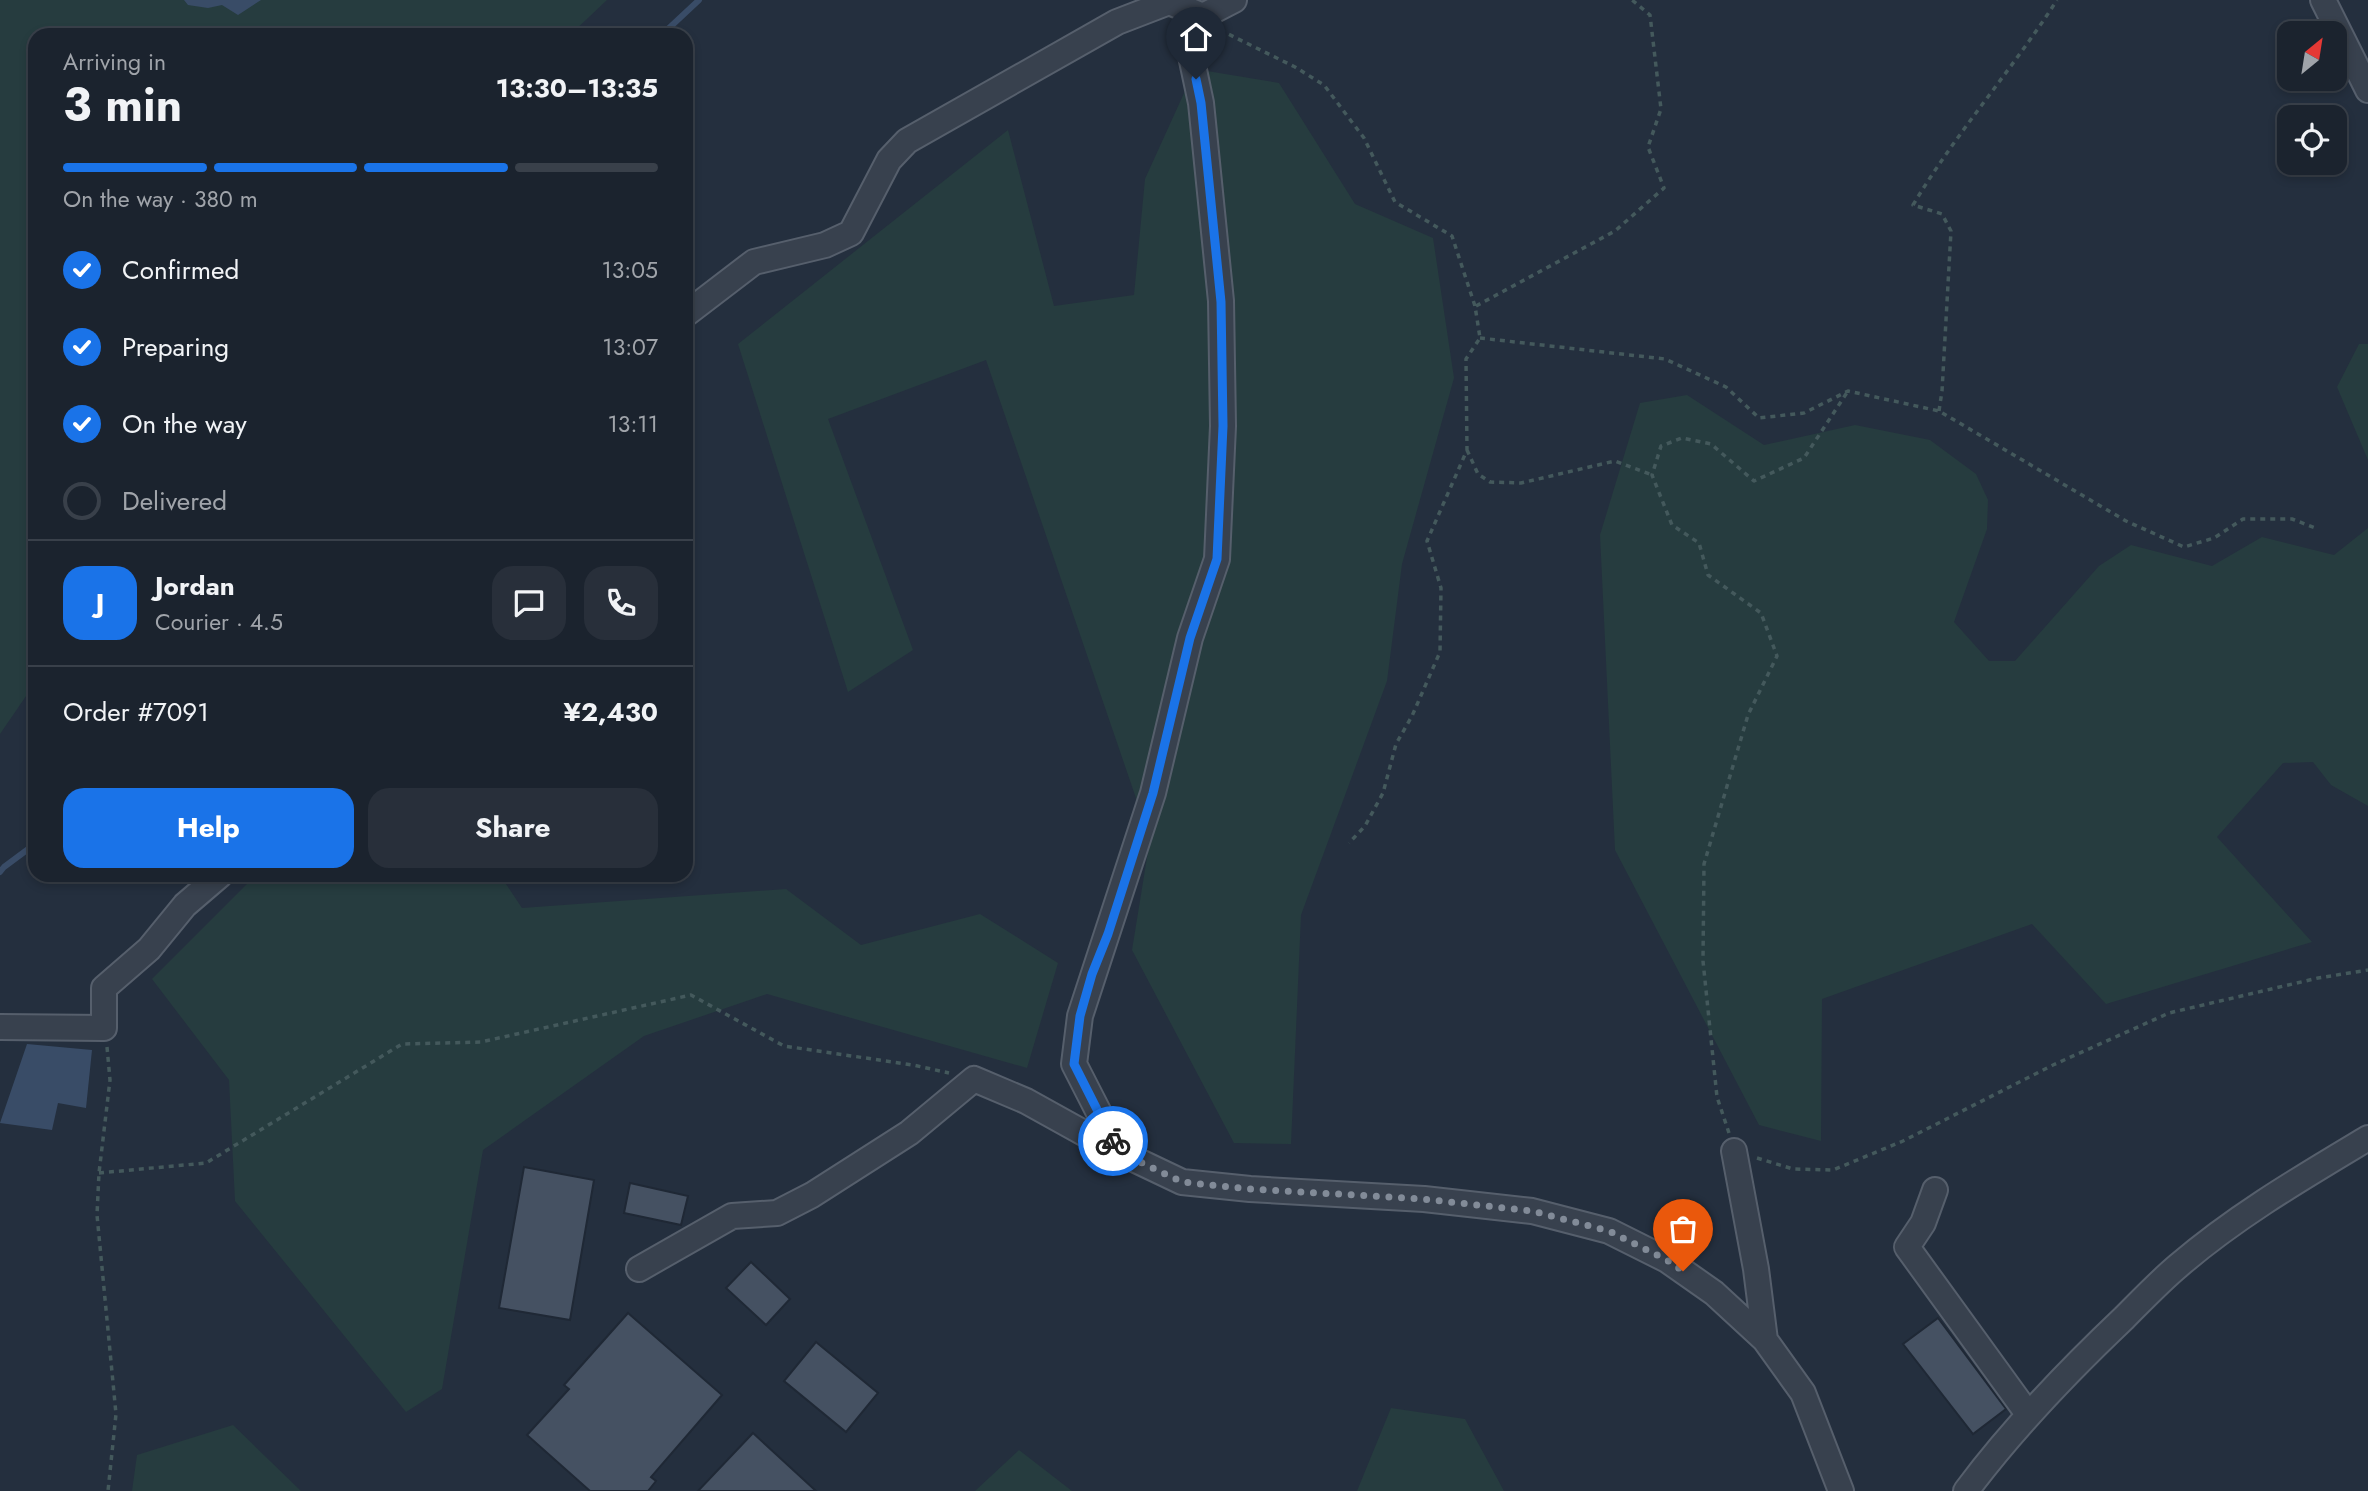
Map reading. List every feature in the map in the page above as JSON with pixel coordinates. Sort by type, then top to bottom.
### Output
[{"type":"street","points":[[1119,1152],[1074,1064],[1080,1016],[1153,793],[1190,638],[1217,559],[1223,426],[1221,302],[1201,103],[1191,56],[1203,18],[1234,0]]},
{"type":"street","points":[[2323,0],[2368,90]]},
{"type":"street","points":[[693,309],[754,262],[825,245],[851,233],[889,160],[907,141],[1117,22],[1169,2],[1203,18]]},
{"type":"street","points":[[0,1027],[104,1028],[104,988],[149,949],[185,905],[212,882]]},
{"type":"street","points":[[639,1269],[732,1216],[777,1213],[813,1195],[909,1133],[974,1079],[1026,1101],[1119,1152],[1182,1182],[1250,1189],[1423,1199],[1532,1211],[1609,1231],[1667,1260],[1714,1293],[1765,1340],[1802,1393],[1841,1491]]},
{"type":"street","points":[[1966,1491],[2028,1414],[2178,1266],[2224,1230],[2291,1184],[2368,1138]]},
{"type":"street","points":[[1734,1151],[1756,1269],[1765,1340]]},
{"type":"street","points":[[1935,1190],[1923,1223],[1907,1247],[2028,1414]]},
{"type":"path","points":[[1475,306],[1615,230],[1664,188],[1648,147],[1661,109],[1650,15],[1632,0]]},
{"type":"path","points":[[1939,411],[1951,231],[1942,214],[1913,205],[1937,164],[2029,43],[2057,0]]},
{"type":"path","points":[[1203,18],[1324,85],[1364,138],[1395,202],[1452,236],[1475,306],[1480,338],[1466,359],[1467,450],[1478,474],[1490,482],[1521,483],[1615,461],[1652,475]]},
{"type":"path","points":[[1480,338],[1665,359],[1726,387],[1759,418],[1804,413],[1848,391],[1939,411],[2126,521],[2184,547],[2214,538],[2243,519],[2292,519],[2318,530]]},
{"type":"path","points":[[1848,391],[1804,458],[1754,481],[1711,444],[1682,438],[1661,446],[1652,475],[1672,525],[1699,543],[1709,575],[1761,613],[1777,656],[1748,715],[1704,864],[1703,961],[1717,1097],[1734,1151],[1793,1169],[1833,1170],[1903,1141],[2053,1065],[2169,1013],[2318,978],[2368,970]]},
{"type":"path","points":[[1349,843],[1365,825],[1382,793],[1396,744],[1412,716],[1440,652],[1441,588],[1427,541],[1467,450]]},
{"type":"path","points":[[99,1173],[205,1163],[402,1044],[481,1042],[691,995],[784,1046],[913,1065],[974,1079]]},
{"type":"path","points":[[104,1028],[110,1080],[97,1215],[116,1414],[108,1491]]},
{"type":"green space","points":[[0,0],[607,0],[577,28],[28,28],[28,693],[0,734]]},
{"type":"green space","points":[[1195,69],[1279,83],[1355,204],[1433,238],[1454,378],[1402,564],[1387,681],[1301,915],[1291,1144],[1234,1143],[1132,950],[1150,839],[986,360],[828,419],[913,650],[848,692],[738,344],[1008,130],[1054,306],[1134,295],[1145,179]]},
{"type":"green space","points":[[2359,344],[2368,344],[2368,460],[2337,387]]},
{"type":"green space","points":[[1687,395],[1764,445],[1855,425],[1930,440],[1976,474],[1988,500],[1987,529],[1954,622],[1989,661],[2015,661],[2099,566],[2131,545],[2212,566],[2262,537],[2334,555],[2368,528],[2368,806],[2331,785],[2313,762],[2283,763],[2217,837],[2312,942],[2106,1004],[2032,924],[1822,999],[1821,1141],[1759,1125],[1615,850],[1600,535],[1640,403]]},
{"type":"green space","points":[[249,882],[505,882],[522,908],[786,889],[861,945],[980,914],[1058,963],[1027,1068],[767,994],[644,1036],[483,1150],[442,1389],[406,1412],[235,1201],[229,1080],[152,979]]},
{"type":"green space","points":[[1391,1408],[1465,1419],[1504,1491],[1357,1491]]},
{"type":"green space","points":[[233,1425],[301,1491],[132,1491],[137,1455]]},
{"type":"green space","points":[[1019,1450],[1072,1491],[975,1491]]},
{"type":"water","points":[[184,0],[261,0],[238,15],[222,5],[208,8],[188,5]]},
{"type":"water","points":[[27,1044],[92,1050],[86,1108],[58,1103],[52,1130],[0,1123]]},
{"type":"building","points":[[524,1167],[594,1180],[570,1320],[499,1308]]},
{"type":"building","points":[[630,1183],[688,1196],[681,1225],[624,1213]]},
{"type":"building","points":[[751,1262],[790,1299],[766,1325],[726,1288]]},
{"type":"building","points":[[628,1313],[722,1395],[651,1477],[656,1481],[648,1491],[590,1491],[527,1435],[569,1389],[564,1385]]},
{"type":"building","points":[[1938,1318],[2006,1409],[1973,1434],[1903,1344]]},
{"type":"building","points":[[816,1342],[878,1393],[846,1432],[784,1381]]},
{"type":"building","points":[[753,1433],[816,1491],[698,1491]]},
{"type":"waterway","points":[[669,28],[699,0]]},
{"type":"waterway","points":[[0,872],[28,849]]},
{"type":"way so far","points":[[1113,1141],[1119,1152],[1182,1182],[1250,1189],[1423,1199],[1532,1211],[1609,1231],[1683,1271]]},
{"type":"route","points":[[1113,1141],[1074,1064],[1080,1016],[1153,793],[1190,638],[1217,559],[1223,426],[1221,302],[1201,103],[1196,79]]}]
